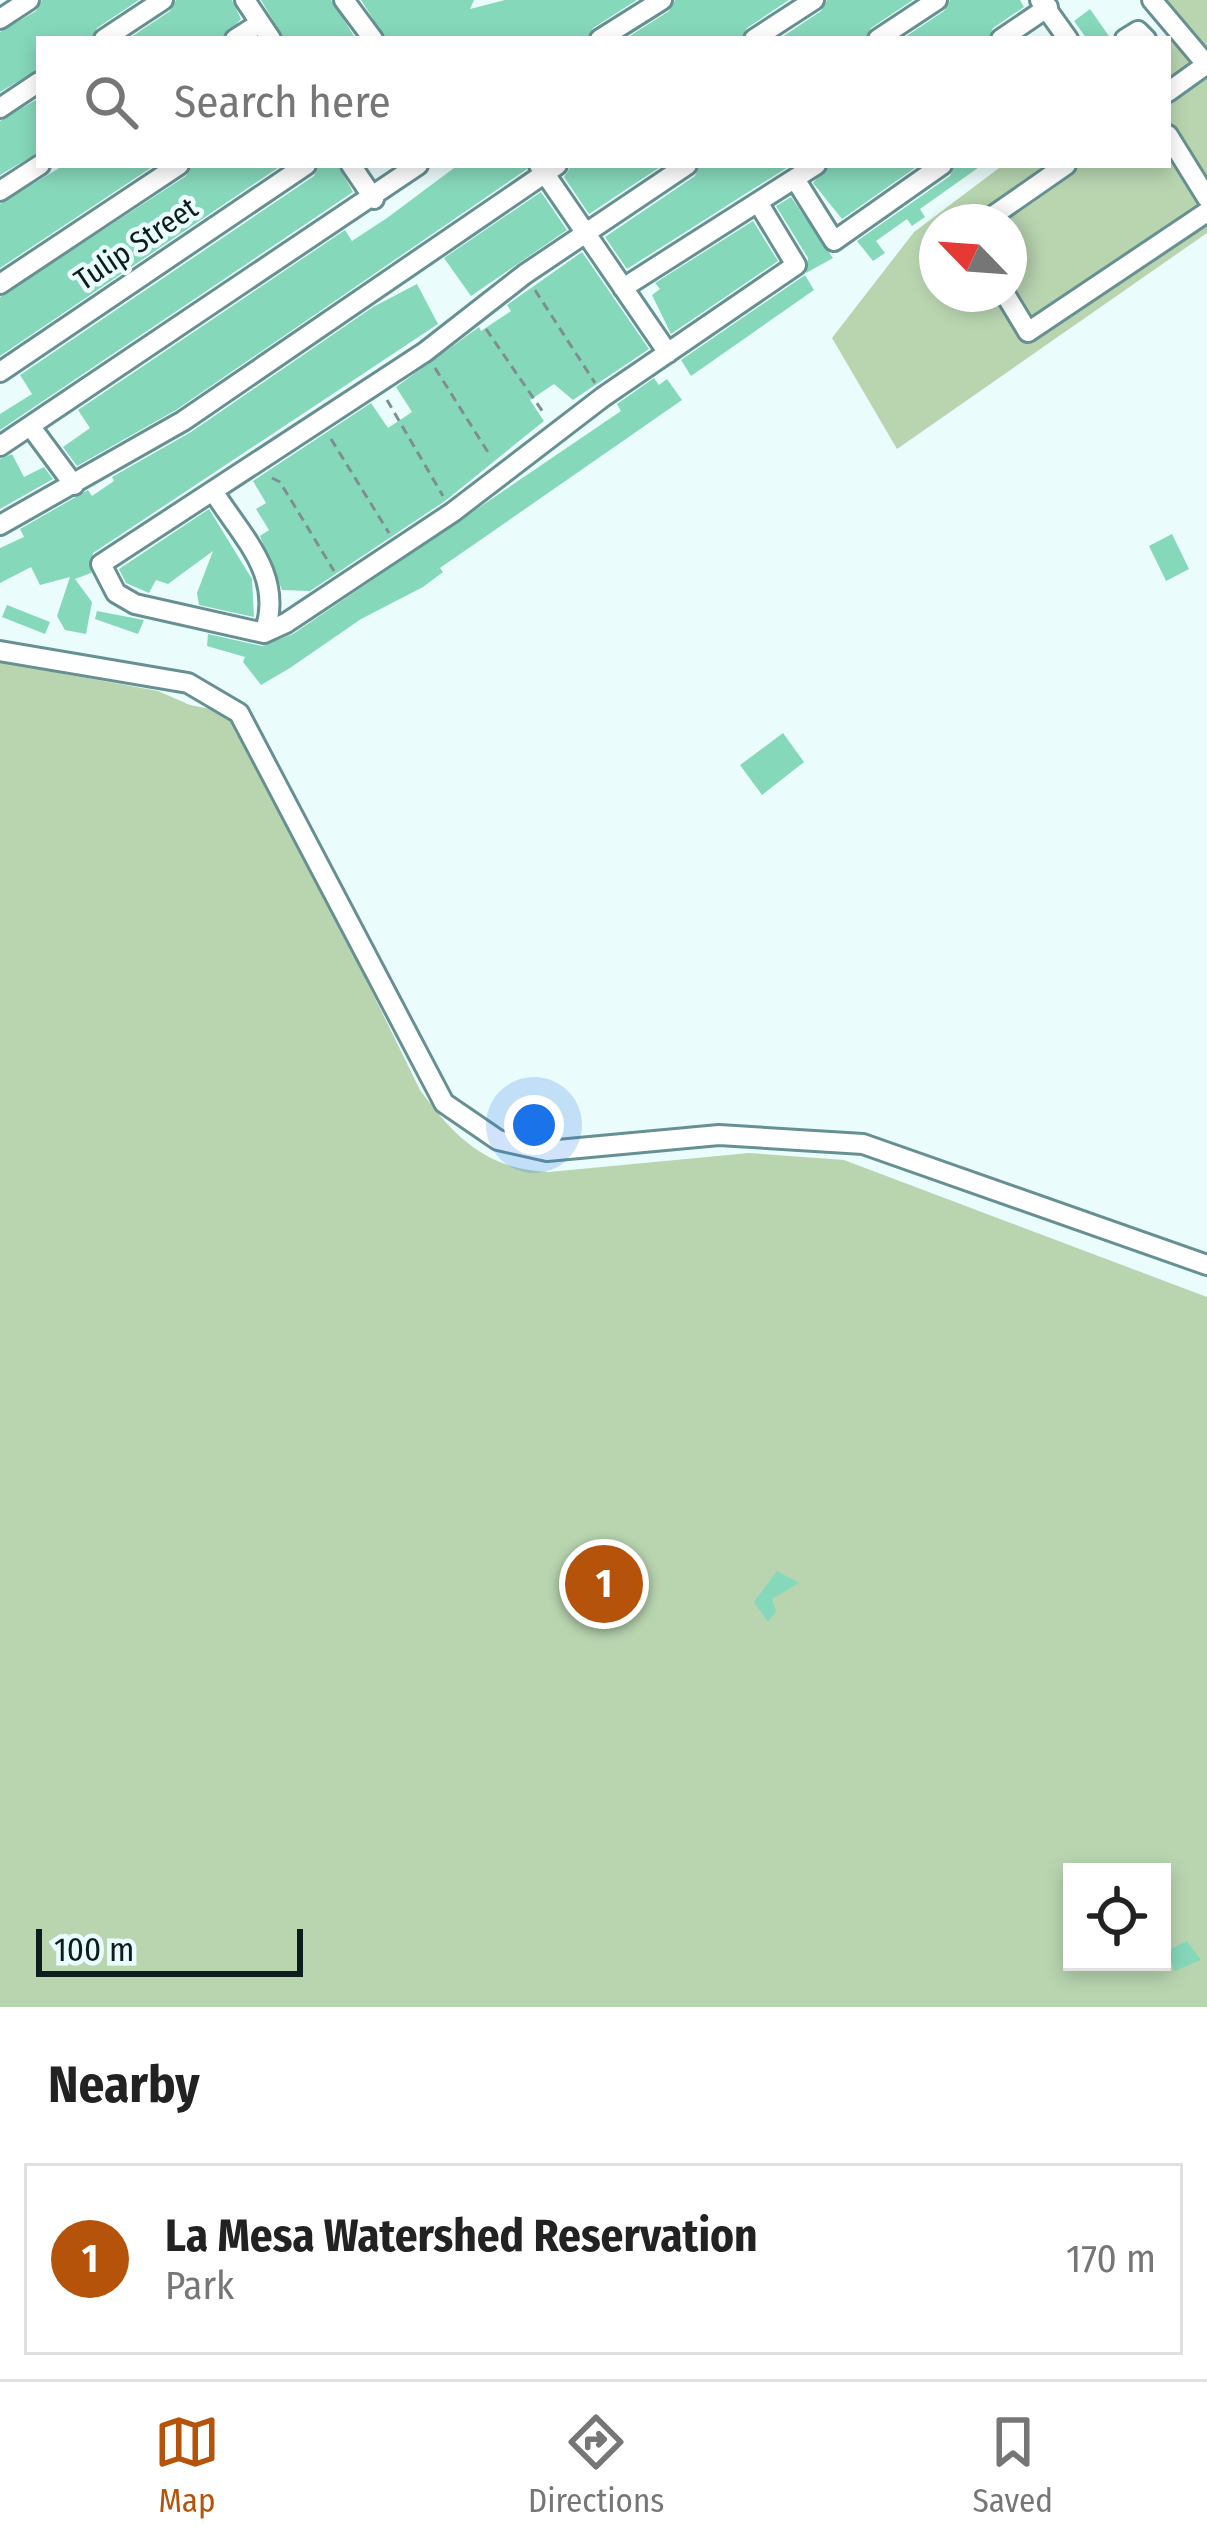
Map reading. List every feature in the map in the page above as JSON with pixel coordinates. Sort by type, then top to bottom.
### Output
[{"type":"street","points":[[0,19],[29,0]]},
{"type":"street","points":[[109,36],[163,0]]},
{"type":"street","points":[[245,0],[265,31]]},
{"type":"street","points":[[370,0],[348,6],[371,36]]},
{"type":"street","points":[[605,36],[662,0]]},
{"type":"street","points":[[759,36],[814,0]]},
{"type":"street","points":[[883,36],[937,0]]},
{"type":"street","points":[[1152,0],[1207,64],[1171,90]]},
{"type":"street","points":[[1005,36],[1044,3],[1066,36]]},
{"type":"street","points":[[0,108],[36,84]]},
{"type":"street","points":[[1171,139],[1207,199]]},
{"type":"street","points":[[0,191],[36,168]]},
{"type":"street","points":[[0,284],[174,168]]},
{"type":"street","name":"Tulip Street","points":[[0,372],[302,168]]},
{"type":"street","points":[[353,168],[374,199]]},
{"type":"street","points":[[0,446],[414,168]]},
{"type":"street","points":[[0,525],[183,421],[547,168],[668,353]]},
{"type":"street","points":[[682,168],[525,274],[425,352],[101,564],[116,593],[135,604],[264,633],[453,512],[603,397],[796,265],[759,204]]},
{"type":"street","points":[[623,288],[812,168]]},
{"type":"street","points":[[795,179],[834,241],[937,168]]},
{"type":"street","points":[[1011,204],[1062,168]]},
{"type":"street","points":[[1016,312],[1028,332],[1207,212]]},
{"type":"street","points":[[31,428],[74,485]]},
{"type":"street","points":[[213,490],[270,582],[273,609],[264,633]]},
{"type":"street","points":[[0,651],[188,683],[239,713],[444,1103],[498,1140],[547,1151],[718,1135],[863,1144],[1207,1265]]},
{"type":"path","points":[[525,274],[603,397]]},
{"type":"path","points":[[475,313],[557,432]]},
{"type":"path","points":[[425,352],[502,474]]},
{"type":"path","points":[[377,383],[453,512]]},
{"type":"path","points":[[321,422],[398,549]]},
{"type":"path","points":[[262,459],[341,583]]},
{"type":"green space","points":[[1140,0],[1207,0],[1207,233],[897,449],[832,338],[914,232],[919,228],[919,312],[1027,312],[1027,204],[951,204],[999,168],[1171,168],[1171,39],[1176,35]]},
{"type":"green space","points":[[0,662],[158,691],[190,705],[236,714],[420,1090],[460,1137],[491,1158],[549,1172],[749,1153],[844,1160],[1207,1297],[1207,2007],[0,2007]]},
{"type":"building","points":[[42,0],[139,0],[97,28],[93,36],[36,36],[36,71],[0,92],[0,32],[36,11]]},
{"type":"building","points":[[176,0],[232,0],[241,19],[225,36],[132,36],[170,11]]},
{"type":"building","points":[[261,0],[331,0],[354,36],[282,36]]},
{"type":"building","points":[[361,0],[474,0],[470,9],[505,0],[637,0],[593,28],[589,36],[384,36]]},
{"type":"building","points":[[675,0],[789,0],[747,28],[743,36],[630,36],[669,11]]},
{"type":"building","points":[[827,0],[913,0],[871,28],[867,36],[784,36],[821,11]]},
{"type":"building","points":[[950,0],[1020,0],[1024,7],[993,28],[989,36],[906,36],[944,11]]},
{"type":"building","points":[[1090,9],[1109,36],[1085,36],[1074,21]]},
{"type":"building","points":[[36,100],[36,154],[0,175],[0,121]]},
{"type":"building","points":[[59,168],[150,168],[0,268],[0,204]]},
{"type":"building","points":[[190,168],[278,168],[0,356],[0,297],[186,176]]},
{"type":"building","points":[[318,168],[340,168],[353,192],[0,430],[0,414],[32,394],[20,375],[314,176]]},
{"type":"building","points":[[454,168],[527,168],[176,410],[77,466],[63,447],[90,428],[78,410],[345,230],[352,241]]},
{"type":"building","points":[[570,168],[658,168],[589,214],[564,177]]},
{"type":"building","points":[[699,168],[786,168],[627,269],[605,237],[695,176]]},
{"type":"building","points":[[826,168],[915,168],[842,219],[813,183]]},
{"type":"building","points":[[954,168],[978,168],[927,204],[919,204],[919,221],[912,226],[907,219],[876,241],[885,253],[873,261],[857,241],[950,176]]},
{"type":"building","points":[[541,192],[567,230],[471,296],[444,258]]},
{"type":"building","points":[[791,197],[833,258],[806,273],[808,258],[776,206]]},
{"type":"building","points":[[753,221],[778,261],[671,334],[652,295],[660,289],[655,283]]},
{"type":"building","points":[[582,252],[649,349],[573,400],[554,384],[530,400],[544,421],[445,501],[310,591],[282,590],[260,536],[269,530],[256,509],[266,503],[253,481],[371,403],[388,428],[412,412],[396,387],[479,327],[481,331],[511,311],[507,305]]},
{"type":"building","points":[[805,275],[814,290],[691,376],[681,360]]},
{"type":"building","points":[[417,284],[438,324],[93,553],[91,573],[75,579],[92,602],[86,634],[65,630],[57,616],[70,577],[40,585],[31,567],[0,583],[0,548],[24,537],[20,529],[88,490],[92,496],[114,481],[112,477],[191,432],[373,307]]},
{"type":"building","points":[[654,378],[659,385],[667,379],[682,400],[440,568],[443,572],[423,587],[361,619],[290,668],[261,685],[243,662],[245,657],[207,646],[208,634],[262,646],[293,634],[621,411],[617,404]]},
{"type":"building","points":[[12,454],[24,477],[44,467],[53,479],[0,509],[0,459]]},
{"type":"building","points":[[209,509],[252,579],[254,617],[199,605],[197,593],[213,551],[168,584],[156,580],[149,593],[126,583],[119,569]]},
{"type":"building","points":[[1172,534],[1189,569],[1166,581],[1149,546]]},
{"type":"building","points":[[7,605],[50,622],[45,634],[2,617]]},
{"type":"building","points":[[97,611],[144,620],[138,634],[95,619]]},
{"type":"building","points":[[783,733],[804,762],[762,795],[740,765]]},
{"type":"building","points":[[777,1571],[799,1583],[772,1599],[776,1611],[768,1622],[754,1602]]},
{"type":"building","points":[[1187,1941],[1201,1960],[1175,1971],[1171,1949]]},
{"type":"place","name":"La Mesa Watershed Reservation","points":[[604,1584]]}]
